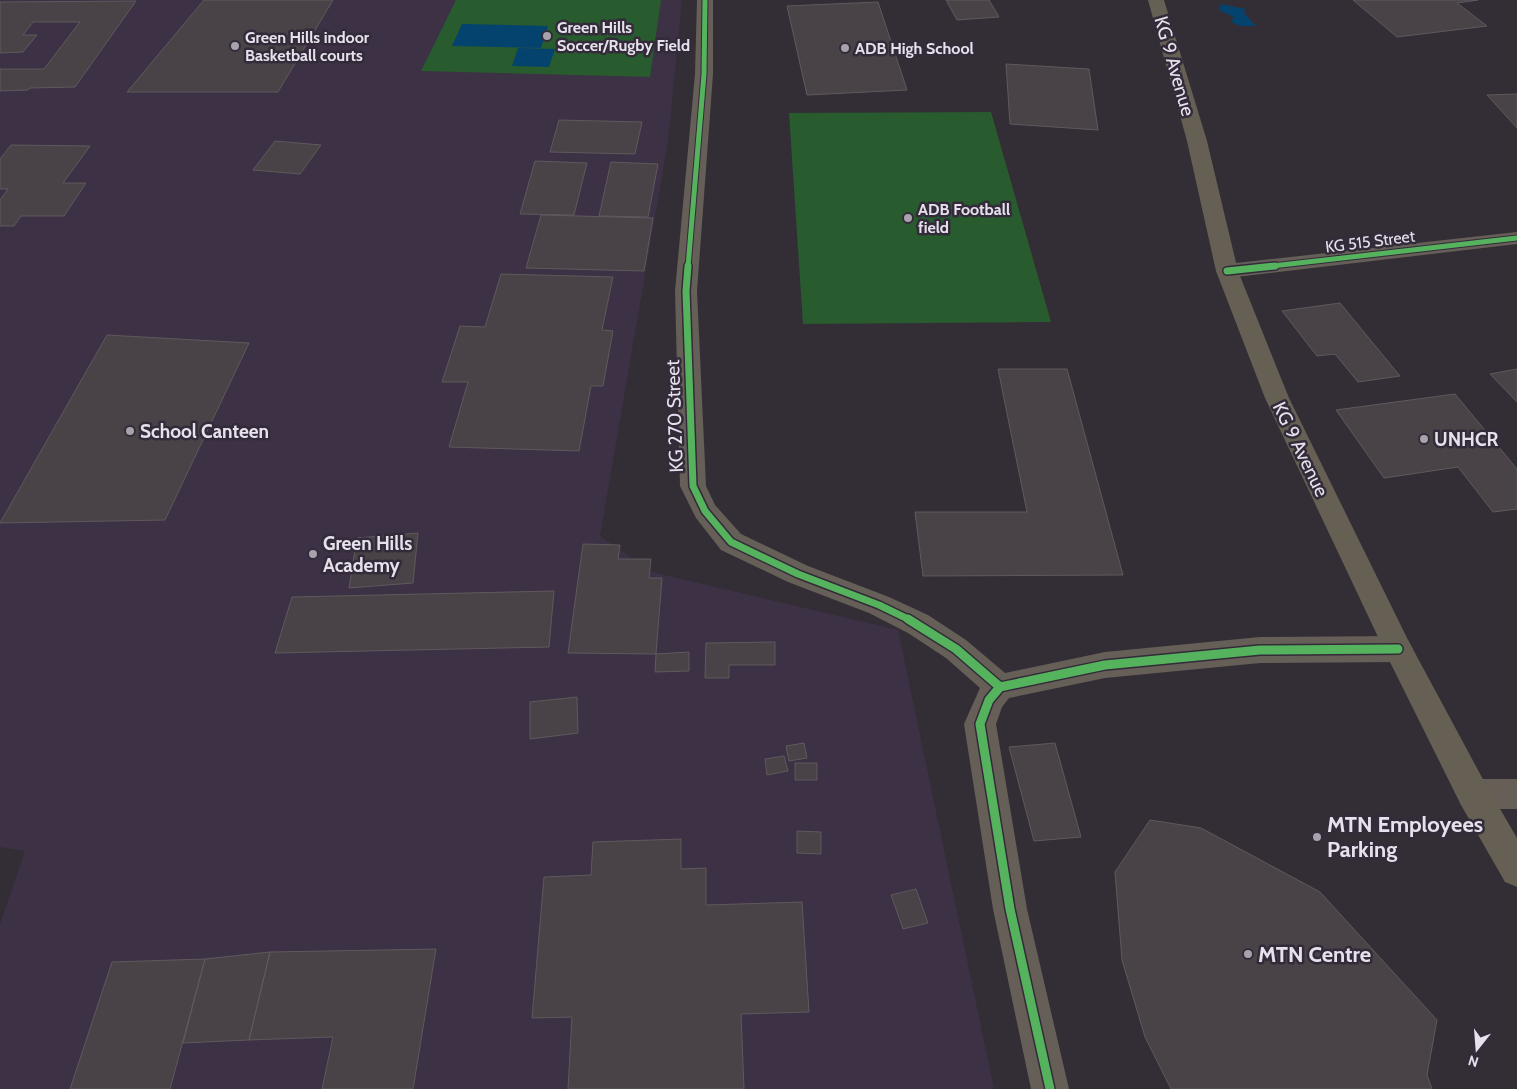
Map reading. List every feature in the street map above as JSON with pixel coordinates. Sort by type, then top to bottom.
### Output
[{"type":"main road","name":"KG 9 Avenue","points":[[1156,0],[1197,141],[1227,271],[1276,398],[1398,649],[1473,794],[1517,870]]},
{"type":"street","name":"KG 270 Street","points":[[705,0],[704,74],[686,291],[693,486],[705,511],[731,542],[798,574],[879,605],[918,624],[956,650],[1000,687]]},
{"type":"street","name":"KG 515 Street","points":[[1227,271],[1517,238]]},
{"type":"street","points":[[1050,1089],[1010,909],[980,724],[989,700],[1000,687],[1106,665],[1260,650],[1398,649]]},
{"type":"street","points":[[1473,794],[1517,794]]},
{"type":"shaded area","name":"Green Hills Academy","points":[[0,0],[682,0],[668,141],[600,536],[652,572],[898,630],[994,1089],[0,1089],[0,924],[25,851],[0,847]]},
{"type":"green space","name":"Green Hills Soccer/Rugby Field","points":[[456,0],[661,0],[650,77],[421,71]]},
{"type":"green space","name":"ADB Football field","points":[[991,112],[1051,322],[803,324],[789,113]]},
{"type":"water","points":[[1221,4],[1245,9],[1244,13],[1256,26],[1240,26],[1231,22],[1234,17],[1219,10]]},
{"type":"water","points":[[462,24],[548,26],[541,48],[452,46]]},
{"type":"water","points":[[518,48],[555,49],[549,67],[512,66]]},
{"type":"building","name":"Green Hills indoor Basketball courts","points":[[204,0],[333,0],[278,92],[127,92]]},
{"type":"building","points":[[946,0],[989,0],[999,17],[957,20]]},
{"type":"building","points":[[1353,0],[1478,0],[1457,3],[1487,26],[1397,37]]},
{"type":"building","points":[[136,1],[75,87],[0,91],[0,69],[44,69],[80,22],[33,22],[23,35],[37,35],[23,52],[0,53],[0,2]]},
{"type":"building","name":"ADB High School","points":[[878,2],[907,90],[807,95],[787,6]]},
{"type":"building","points":[[1006,64],[1089,69],[1098,130],[1010,124]]},
{"type":"building","points":[[1517,94],[1517,128],[1487,95]]},
{"type":"building","points":[[559,120],[642,122],[635,154],[550,152]]},
{"type":"building","points":[[275,141],[321,145],[300,174],[253,170]]},
{"type":"building","points":[[11,145],[90,146],[63,183],[86,183],[64,216],[21,216],[14,226],[0,226],[0,200],[8,189],[0,189],[0,159]]},
{"type":"building","points":[[535,161],[587,163],[574,215],[520,214]]},
{"type":"building","points":[[611,162],[658,164],[648,217],[599,216]]},
{"type":"building","points":[[541,215],[653,218],[644,271],[526,268]]},
{"type":"building","points":[[501,274],[613,277],[602,330],[613,331],[603,386],[591,386],[579,451],[449,447],[468,382],[442,382],[460,326],[485,327]]},
{"type":"building","points":[[1340,303],[1400,376],[1358,382],[1335,354],[1317,356],[1282,311]]},
{"type":"building","name":"School Canteen","points":[[107,335],[249,343],[165,520],[0,523]]},
{"type":"building","points":[[998,369],[1067,369],[1123,575],[923,576],[915,512],[1027,512]]},
{"type":"building","points":[[1517,369],[1517,402],[1490,374]]},
{"type":"building","name":"UNHCR","points":[[1455,394],[1517,469],[1517,509],[1493,512],[1458,467],[1384,478],[1336,410]]},
{"type":"building","points":[[418,533],[413,583],[349,588],[357,538]]},
{"type":"building","points":[[583,544],[620,545],[618,559],[651,559],[649,578],[662,578],[656,654],[568,653]]},
{"type":"building","points":[[554,591],[549,647],[275,653],[292,597]]},
{"type":"building","points":[[775,642],[775,665],[729,665],[729,678],[705,678],[706,643]]},
{"type":"building","points":[[689,652],[689,671],[655,672],[656,654]]},
{"type":"building","points":[[577,697],[578,733],[530,739],[530,702]]},
{"type":"building","points":[[804,743],[807,758],[789,761],[786,746]]},
{"type":"building","points":[[1055,743],[1081,837],[1034,841],[1009,747]]},
{"type":"building","points":[[784,756],[788,771],[767,775],[765,759]]},
{"type":"building","points":[[795,763],[817,763],[817,780],[795,780]]},
{"type":"building","name":"MTN Centre","points":[[1150,820],[1201,828],[1320,892],[1437,1020],[1427,1075],[1432,1089],[1171,1089],[1145,1037],[1122,960],[1115,872]]},
{"type":"building","points":[[797,831],[821,832],[821,854],[797,853]]},
{"type":"building","points":[[681,839],[681,869],[706,868],[706,905],[802,902],[809,1012],[741,1014],[744,1089],[568,1089],[572,1017],[532,1018],[544,877],[591,875],[593,842]]},
{"type":"building","points":[[916,889],[928,923],[903,929],[891,895]]},
{"type":"building","points":[[436,949],[413,1089],[322,1089],[333,1037],[249,1040],[270,952]]},
{"type":"building","points":[[270,952],[249,1040],[183,1043],[205,959]]},
{"type":"building","points":[[205,959],[170,1089],[70,1089],[112,962]]},
{"type":"cycle path","points":[[705,0],[704,74],[686,291],[693,486],[705,511],[731,542],[798,574],[879,605],[918,624],[956,649],[1000,687]]},
{"type":"cycle path","points":[[1227,271],[1517,238]]},
{"type":"cycle path","points":[[1050,1089],[1010,909],[980,724],[989,700],[1000,687],[1105,665],[1260,650],[1398,649]]},
{"type":"place","name":"Green Hills Soccer/Rugby Field","points":[[547,36]]},
{"type":"place","name":"Green Hills indoor Basketball courts","points":[[235,46]]},
{"type":"place","name":"ADB High School","points":[[845,48]]},
{"type":"place","name":"ADB Football field","points":[[908,218]]},
{"type":"place","name":"School Canteen","points":[[130,431]]},
{"type":"place","name":"UNHCR","points":[[1424,439]]},
{"type":"place","name":"Green Hills Academy","points":[[313,554]]},
{"type":"place","name":"MTN Employees Parking","points":[[1317,837]]},
{"type":"place","name":"MTN Centre","points":[[1248,954]]}]
